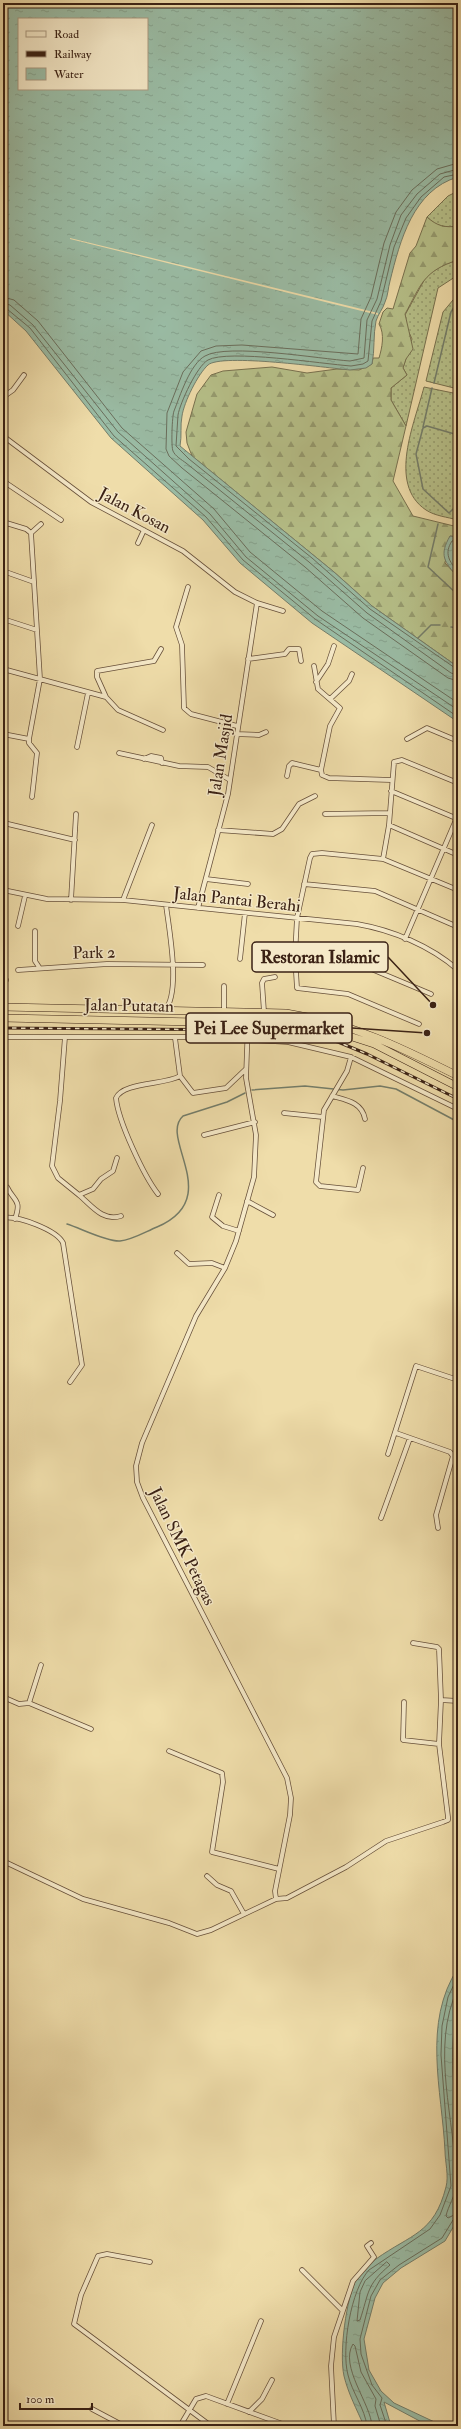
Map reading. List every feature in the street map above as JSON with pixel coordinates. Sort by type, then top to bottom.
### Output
[{"type":"highway","name":"Jalan Putatan","points":[[3,1008],[286,1013],[320,1019],[366,1032],[458,1076]]},
{"type":"highway","name":"Jalan Putatan","points":[[3,1018],[297,1024],[356,1038],[380,1047],[458,1087]]},
{"type":"street","points":[[3,397],[13,390],[24,375]]},
{"type":"street","name":"Jalan Kosan","points":[[3,436],[80,495],[183,551],[226,586],[257,603],[283,611]]},
{"type":"street","points":[[3,482],[61,520]]},
{"type":"street","points":[[3,522],[28,530],[31,533],[40,679],[28,743],[37,753],[32,797]]},
{"type":"street","points":[[31,533],[41,524]]},
{"type":"street","points":[[138,543],[144,530]]},
{"type":"street","points":[[3,571],[34,582]]},
{"type":"street","points":[[188,587],[176,625],[181,639],[184,708],[191,714],[237,726]]},
{"type":"street","name":"Jalan Masjid","points":[[198,908],[230,780],[237,726],[257,603]]},
{"type":"street","points":[[3,619],[37,630]]},
{"type":"street","points":[[316,682],[328,664],[334,646]]},
{"type":"street","points":[[161,649],[154,661],[97,671],[97,677],[106,697],[118,710],[163,730]]},
{"type":"street","points":[[248,659],[285,654],[289,649],[299,649],[302,661]]},
{"type":"street","points":[[314,666],[318,689],[330,698],[340,710],[330,726],[321,770],[324,777],[391,780]]},
{"type":"street","points":[[3,669],[106,697]]},
{"type":"street","points":[[330,698],[349,681],[352,674]]},
{"type":"street","points":[[77,747],[88,693]]},
{"type":"street","points":[[407,739],[427,728],[458,741]]},
{"type":"street","points":[[236,734],[256,736],[266,732]]},
{"type":"street","points":[[3,734],[29,739]]},
{"type":"street","points":[[119,753],[144,760],[151,756],[161,758],[162,763],[208,768],[230,780]]},
{"type":"street","points":[[383,859],[389,825],[392,765],[399,759],[458,783]]},
{"type":"street","points":[[287,776],[289,766],[292,763],[321,770]]},
{"type":"street","points":[[391,791],[457,817],[405,939]]},
{"type":"street","points":[[218,830],[273,834],[282,828],[299,804],[315,796]]},
{"type":"street","points":[[325,814],[389,813]]},
{"type":"street","points":[[71,900],[76,814]]},
{"type":"street","points":[[8,824],[75,840]]},
{"type":"street","points":[[123,900],[152,825]]},
{"type":"street","points":[[389,825],[458,855]]},
{"type":"street","points":[[419,1024],[348,994],[299,989],[296,984],[295,956],[297,918],[310,858],[314,853],[383,859],[458,890]]},
{"type":"street","points":[[206,879],[248,884]]},
{"type":"street","points":[[304,884],[370,890],[458,926]]},
{"type":"street","name":"Jalan Pantai Berahi","points":[[3,890],[25,896],[71,900],[123,900],[363,925],[405,939],[446,960],[458,970]]},
{"type":"street","points":[[18,926],[25,896]]},
{"type":"street","points":[[166,905],[172,966],[172,998],[178,1010]]},
{"type":"street","points":[[240,959],[245,912]]},
{"type":"street","points":[[35,931],[35,961],[39,967]]},
{"type":"street","points":[[295,956],[357,963],[431,994]]},
{"type":"street","name":"Park 2","points":[[18,970],[39,967],[107,964],[172,966],[203,965]]},
{"type":"street","points":[[264,1012],[262,983],[264,979],[275,977]]},
{"type":"street","points":[[224,986],[224,1011]]},
{"type":"street","points":[[165,1010],[172,998]]},
{"type":"street","name":"Jalan SMK Petagas","points":[[248,1022],[246,1068],[255,1122],[256,1164],[247,1201],[239,1232],[224,1268],[196,1316],[171,1371],[142,1443],[136,1466],[137,1482],[142,1498],[287,1778],[291,1805],[275,1891],[276,1899]]},
{"type":"street","points":[[3,1037],[175,1038],[288,1042],[351,1057],[458,1109]]},
{"type":"street","points":[[65,1037],[60,1101],[52,1166],[58,1178],[103,1216],[111,1218],[121,1216]]},
{"type":"street","points":[[175,1038],[180,1076],[193,1093],[208,1092],[226,1088],[246,1068]]},
{"type":"street","points":[[351,1057],[347,1071],[325,1106],[316,1182],[320,1186],[358,1190],[363,1168]]},
{"type":"street","points":[[158,1194],[127,1135],[116,1098],[124,1090],[165,1082],[180,1076]]},
{"type":"street","points":[[332,1096],[354,1103],[361,1110],[365,1119]]},
{"type":"street","points":[[284,1113],[323,1117]]},
{"type":"street","points":[[204,1135],[255,1122]]},
{"type":"street","points":[[79,1195],[93,1189],[101,1179],[113,1171],[117,1158]]},
{"type":"street","points":[[7,1187],[18,1202],[19,1207],[15,1218]]},
{"type":"street","points":[[219,1195],[212,1217],[223,1226],[239,1232]]},
{"type":"street","points":[[247,1201],[274,1215]]},
{"type":"street","points":[[3,1218],[15,1218],[57,1234],[64,1247],[82,1365],[70,1382]]},
{"type":"street","points":[[177,1253],[189,1264],[212,1263],[224,1268]]},
{"type":"street","points":[[388,1454],[416,1366],[458,1380]]},
{"type":"street","points":[[396,1432],[450,1452],[453,1456],[436,1515],[438,1528]]},
{"type":"street","points":[[381,1518],[410,1438]]},
{"type":"street","points":[[3,1861],[83,1899],[170,1923],[197,1934],[211,1930],[276,1899],[287,1898],[346,1867],[386,1841],[448,1820],[439,1744],[441,1700],[439,1648],[413,1644]]},
{"type":"street","points":[[29,1703],[41,1665]]},
{"type":"street","points":[[3,1697],[19,1704],[29,1703],[91,1729]]},
{"type":"street","points":[[441,1700],[458,1701]]},
{"type":"street","points":[[404,1702],[403,1740],[439,1744]]},
{"type":"street","points":[[169,1751],[222,1774],[223,1782],[212,1852],[279,1869]]},
{"type":"street","points":[[207,1876],[217,1885],[232,1891],[244,1914]]},
{"type":"street","points":[[334,2426],[333,2344],[342,2310],[355,2277],[374,2256],[367,2246],[370,2243]]},
{"type":"street","points":[[150,2262],[107,2254],[98,2256],[81,2295],[74,2324],[211,2426]]},
{"type":"street","points":[[302,2270],[342,2310]]},
{"type":"street","points":[[227,2404],[261,2321]]},
{"type":"street","points":[[249,2412],[262,2399],[272,2380]]},
{"type":"street","points":[[180,2426],[188,2410],[196,2399],[203,2396],[288,2426]]},
{"type":"street","points":[[92,2409],[124,2426]]},
{"type":"street","points":[[457,2426],[458,2421]]},
{"type":"green space","points":[[458,191],[458,226],[441,226],[434,223],[427,217],[448,196]]},
{"type":"green space","points":[[427,217],[441,226],[458,226],[458,260],[437,269],[424,280],[405,314],[413,349],[406,359],[403,368],[407,375],[391,388],[391,400],[406,426],[393,481],[413,516],[458,527],[458,537],[450,536],[445,563],[458,577],[458,667],[372,606],[334,572],[192,456],[187,443],[186,432],[197,394],[211,375],[223,371],[272,367],[307,373],[337,369],[359,370],[372,364],[373,358],[379,358],[382,345],[382,332],[379,324],[383,312],[387,308],[393,309],[410,253],[416,246]]},
{"type":"green space","points":[[458,260],[458,275],[438,288],[406,426],[391,400],[391,388],[407,375],[403,368],[412,339],[407,328],[405,315],[427,275],[443,265]]},
{"type":"green space","points":[[458,294],[458,389],[426,381],[443,312]]},
{"type":"green space","points":[[424,387],[458,394],[458,520],[437,515],[426,510],[414,499],[408,485],[406,469],[407,452],[410,434]]},
{"type":"water","points":[[3,3],[458,3],[458,177],[443,184],[430,193],[419,205],[404,234],[386,300],[376,321],[372,364],[366,368],[350,370],[276,362],[233,360],[208,365],[196,381],[183,410],[181,419],[180,446],[334,572],[372,606],[458,667],[458,722],[312,623],[240,563],[203,520],[111,438],[26,331],[3,310]]},
{"type":"water","points":[[450,536],[458,537],[458,577],[446,562],[444,553]]},
{"type":"water","points":[[458,1968],[458,2219],[445,2241],[401,2268],[383,2283],[375,2298],[364,2339],[369,2370],[381,2391],[394,2403],[443,2426],[429,2426],[384,2402],[391,2426],[364,2426],[350,2395],[344,2376],[342,2354],[344,2326],[353,2287],[360,2273],[376,2259],[420,2231],[435,2215],[441,2203],[447,2178],[438,2081],[437,2034],[440,2011],[447,1989]]},
{"type":"pier","points":[[70,239],[378,313],[378,315]]},
{"type":"waterway","points":[[434,383],[451,312],[458,301]]},
{"type":"waterway","points":[[423,427],[432,388]]},
{"type":"waterway","points":[[458,435],[427,426],[423,428],[416,454],[423,489],[449,513],[453,509],[458,510]]},
{"type":"waterway","points":[[438,524],[428,567],[458,595]]},
{"type":"waterway","points":[[418,638],[431,625],[440,625]]},
{"type":"waterway","points":[[451,627],[458,628]]},
{"type":"waterway","points":[[252,1090],[305,1086],[343,1090],[380,1086],[396,1089],[458,1122]]},
{"type":"waterway","points":[[67,1224],[101,1237],[120,1241],[134,1237],[157,1227],[177,1215],[186,1201],[189,1185],[178,1139],[177,1126],[183,1116],[227,1102],[245,1093]]},
{"type":"railway","points":[[3,1028],[258,1030],[313,1036],[338,1042],[367,1054],[458,1099]]},
{"type":"place","name":"Restoran Islamic","points":[[433,1005]]},
{"type":"place","name":"Pei Lee Supermarket","points":[[427,1033]]}]
